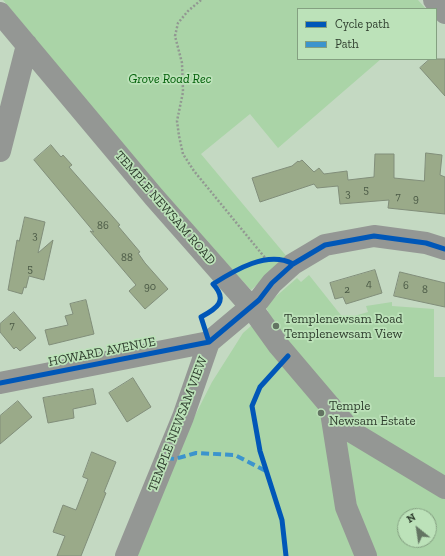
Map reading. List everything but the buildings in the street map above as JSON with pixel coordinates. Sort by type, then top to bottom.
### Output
[{"type":"street","points":[[434,0],[445,13]]},
{"type":"street","name":"TEMPLE NEWSAM ROAD","points":[[0,12],[154,197],[250,307],[288,356],[352,432],[445,488]]},
{"type":"street","points":[[0,151],[27,45]]},
{"type":"street","name":"TEMPLE NEWSAM VIEW","points":[[126,556],[182,417],[209,342],[250,307],[272,283],[293,264],[325,245],[374,236],[426,243],[445,249]]},
{"type":"street","name":"HOWARD AVENUE","points":[[0,383],[209,342]]},
{"type":"street","points":[[330,405],[346,507],[366,556]]},
{"type":"path","points":[[202,0],[188,11],[178,23],[175,36],[182,63],[183,92],[177,121],[184,154],[194,171],[264,260],[286,260],[293,264]]},
{"type":"path","points":[[286,556],[282,520],[260,451],[252,406],[260,387],[288,356]]},
{"type":"green space","name":"Grove Road Rec","points":[[3,0],[418,0],[425,8],[297,8],[297,60],[380,60],[278,148],[250,114],[201,154],[288,258],[251,290],[172,204]]},
{"type":"green space","name":"Temple Newsam Estate","points":[[309,275],[344,319],[368,312],[366,306],[392,302],[392,306],[434,309],[434,377],[445,377],[445,556],[136,556],[182,441],[212,382],[243,333],[268,311],[265,306],[297,278],[301,282]]},
{"type":"marked path","points":[[166,458],[175,459],[196,453],[235,455],[266,471]]},
{"type":"cycle path","points":[[0,383],[209,342],[259,300],[272,283],[293,264],[325,245],[374,236],[426,243],[445,249]]},
{"type":"cycle path","points":[[209,342],[201,317],[216,308],[219,304],[220,295],[213,284],[241,268],[263,260],[283,260],[293,264]]},
{"type":"cycle path","points":[[286,556],[282,520],[260,451],[252,406],[260,387],[288,356]]},
{"type":"place","name":"Templenewsam Road Templenewsam View","points":[[276,326]]},
{"type":"place","name":"Temple Newsam Estate","points":[[321,413]]}]
